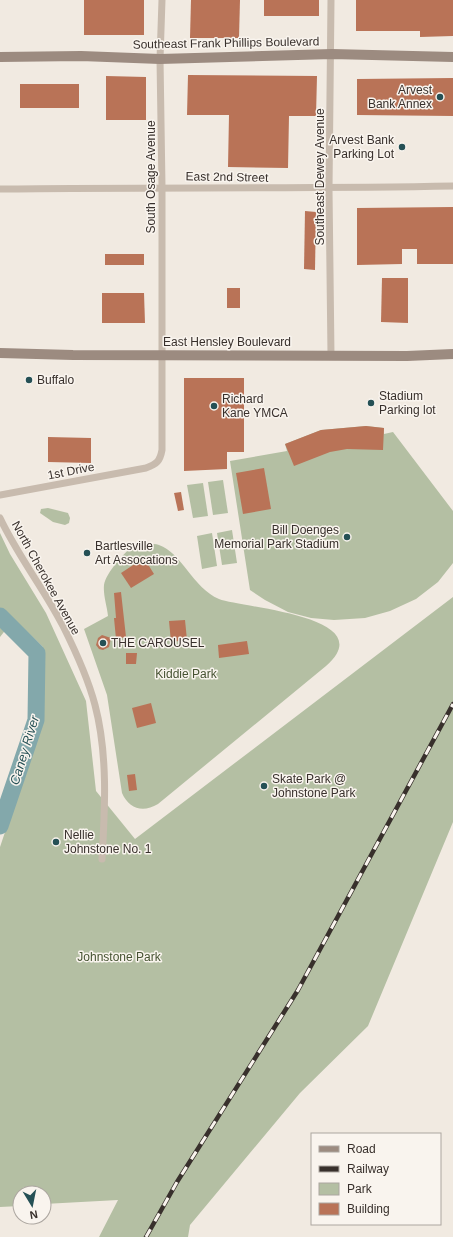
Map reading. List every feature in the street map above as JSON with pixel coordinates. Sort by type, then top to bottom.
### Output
[{"type":"street","name":"South Osage Avenue","points":[[146,468],[156,464],[160,460],[162,450],[162,187],[160,59],[162,0]]},
{"type":"street","name":"Southeast Dewey Avenue","points":[[331,0],[332,54],[329,189],[331,355]]},
{"type":"street","name":"Southeast Frank Phillips Boulevard","points":[[0,57],[81,56],[160,59],[332,54],[453,56]]},
{"type":"street","name":"East 2nd Street","points":[[0,189],[162,187],[329,189],[453,186]]},
{"type":"street","name":"East Hensley Boulevard","points":[[0,353],[408,356],[453,354]]},
{"type":"street","name":"1st Drive","points":[[0,495],[146,468]]},
{"type":"street","name":"North Cherokee Avenue","points":[[0,518],[17,552],[62,625],[95,705],[105,792],[102,859]]},
{"type":"green space","name":"Bill Doenges Memorial Park Stadium","points":[[366,426],[384,428],[384,434],[393,432],[453,511],[453,563],[438,582],[416,599],[390,611],[365,618],[334,620],[311,618],[288,612],[250,590],[230,461],[287,451],[285,444],[321,430]]},
{"type":"green space","points":[[223,480],[228,513],[213,515],[208,482]]},
{"type":"green space","points":[[203,483],[208,516],[193,518],[187,485]]},
{"type":"green space","points":[[48,508],[68,513],[70,518],[69,523],[65,525],[53,522],[40,513],[41,509]]},
{"type":"green space","points":[[232,530],[237,563],[222,565],[217,533]]},
{"type":"green space","name":"Johnstone Park","points":[[0,533],[10,554],[46,613],[86,701],[96,791],[135,839],[453,597],[453,822],[368,1026],[300,1093],[190,1225],[188,1237],[99,1237],[118,1200],[52,1204],[52,1185],[12,1185],[12,1206],[0,1207],[0,847],[44,716],[43,647],[14,619],[0,637]]},
{"type":"green space","points":[[212,533],[217,566],[202,569],[197,536]]},
{"type":"green space","name":"Kiddie Park","points":[[156,544],[167,549],[181,562],[202,587],[219,599],[302,617],[323,625],[337,636],[339,649],[326,666],[158,804],[142,809],[128,803],[122,793],[107,695],[84,629],[108,616],[104,593],[105,580],[116,563],[135,545]]},
{"type":"building","points":[[84,0],[144,0],[144,35],[84,35]]},
{"type":"building","points":[[191,0],[240,0],[239,38],[190,38]]},
{"type":"building","points":[[264,0],[319,0],[319,16],[264,16]]},
{"type":"building","points":[[356,0],[453,0],[453,36],[420,37],[420,31],[356,31]]},
{"type":"building","points":[[188,75],[317,76],[316,116],[289,116],[288,168],[228,167],[229,115],[187,115]]},
{"type":"building","points":[[106,76],[146,77],[146,120],[106,120]]},
{"type":"building","points":[[453,78],[453,116],[357,115],[357,79]]},
{"type":"building","points":[[20,84],[79,84],[79,108],[20,108]]},
{"type":"building","points":[[453,207],[453,264],[417,264],[417,249],[402,249],[402,264],[357,265],[357,208]]},
{"type":"building","points":[[305,211],[316,212],[315,270],[304,269]]},
{"type":"building","points":[[105,254],[144,254],[144,265],[105,265]]},
{"type":"building","points":[[382,278],[408,278],[408,323],[381,322]]},
{"type":"building","points":[[227,288],[240,288],[240,308],[227,308]]},
{"type":"building","points":[[102,293],[144,293],[145,323],[102,323]]},
{"type":"building","name":"Richard Kane YMCA","points":[[184,378],[244,378],[244,452],[227,452],[227,469],[184,471]]},
{"type":"building","points":[[366,426],[384,428],[383,450],[347,449],[330,452],[294,466],[285,444],[321,430]]},
{"type":"building","points":[[48,437],[91,438],[91,463],[48,462]]},
{"type":"building","points":[[264,468],[271,509],[243,514],[236,473]]},
{"type":"building","points":[[181,492],[184,510],[178,511],[174,493]]},
{"type":"building","points":[[144,558],[154,574],[131,588],[121,573]]},
{"type":"building","points":[[121,592],[126,637],[116,639],[114,593]]},
{"type":"building","points":[[185,620],[187,640],[171,642],[169,621]]},
{"type":"building","name":"THE CAROUSEL","points":[[102,635],[111,638],[109,647],[103,650],[99,649],[96,645],[98,638]]},
{"type":"building","points":[[247,641],[249,654],[219,658],[218,645]]},
{"type":"building","points":[[126,653],[137,653],[136,664],[126,664]]},
{"type":"building","points":[[151,703],[156,723],[137,728],[132,708]]},
{"type":"building","points":[[135,774],[137,790],[129,791],[127,775]]},
{"type":"waterway","name":"Caney River","points":[[0,616],[37,653],[36,720],[0,826]]},
{"type":"railway","points":[[146,1237],[177,1182],[298,990],[453,704]]},
{"type":"place","name":"Arvest Bank Annex","points":[[440,97]]},
{"type":"place","name":"Arvest Bank Parking Lot","points":[[402,147]]},
{"type":"place","name":"Buffalo","points":[[29,380]]},
{"type":"place","name":"Stadium Parking lot","points":[[371,403]]},
{"type":"place","name":"Richard Kane YMCA","points":[[214,406]]},
{"type":"place","name":"Bill Doenges Memorial Park Stadium","points":[[347,537]]},
{"type":"place","name":"Bartlesville Art Assocations","points":[[87,553]]},
{"type":"place","name":"THE CAROUSEL","points":[[103,643]]},
{"type":"place","name":"Skate Park @ Johnstone Park","points":[[264,786]]},
{"type":"place","name":"Nellie Johnstone No. 1","points":[[56,842]]}]
